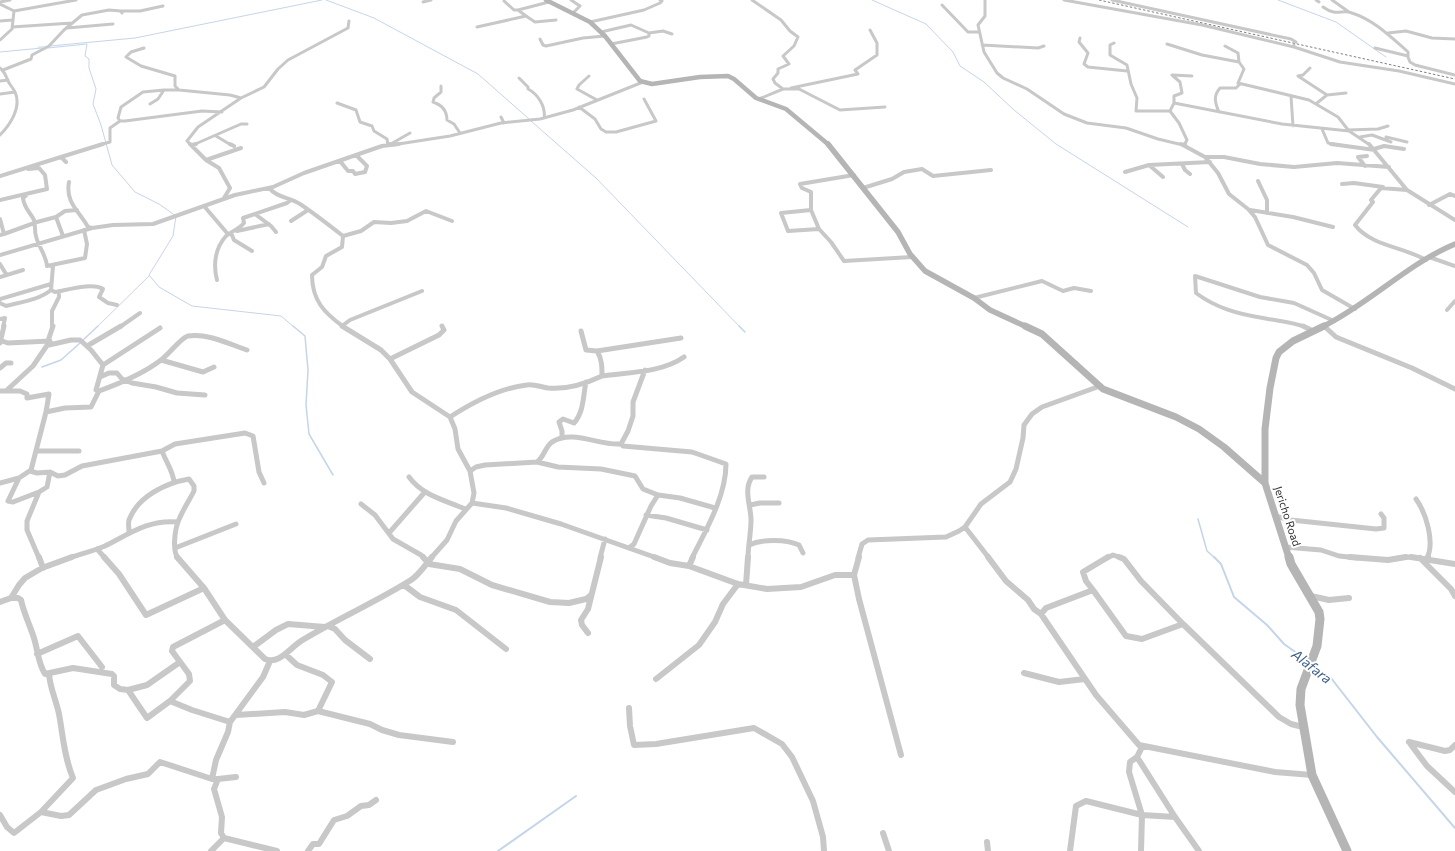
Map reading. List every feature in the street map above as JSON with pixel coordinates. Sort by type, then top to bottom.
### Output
[{"type":"street","points":[[1,4],[10,0]]},
{"type":"street","points":[[1,4],[14,10],[76,0]]},
{"type":"street","points":[[424,2],[431,0]]},
{"type":"street","points":[[571,0],[580,6],[573,13]]},
{"type":"street","points":[[590,22],[644,10],[660,3],[662,1],[660,0]]},
{"type":"street","points":[[752,0],[781,20],[790,31],[798,37],[794,46],[783,56],[789,64],[778,69],[778,73],[774,79],[775,83],[783,89]]},
{"type":"street","points":[[985,0],[985,16],[978,24],[979,32],[982,45],[997,73],[1003,78],[1027,89],[1064,114],[1087,122],[1126,128],[1153,138],[1184,145],[1206,157],[1222,179],[1229,194],[1250,210],[1258,222],[1268,245],[1307,265],[1315,272],[1323,292],[1347,303],[1355,309]]},
{"type":"street","points":[[1064,0],[1202,25],[1294,44],[1340,62],[1399,71],[1455,84]]},
{"type":"street","points":[[1112,0],[1291,39],[1294,44]]},
{"type":"street","points":[[1332,0],[1388,33],[1408,52],[1410,62],[1415,66],[1455,75]]},
{"type":"street","points":[[504,1],[514,10],[518,10],[535,22],[556,20]]},
{"type":"street","points":[[518,10],[548,1],[590,22],[605,36],[640,81],[652,84],[700,77],[728,76],[759,99],[786,109],[827,142],[898,232],[912,257],[930,275],[974,298],[996,313],[1042,334],[1100,386],[1112,393],[1176,417],[1194,426],[1218,442],[1265,483]]},
{"type":"street","points":[[942,5],[968,32],[979,32]]},
{"type":"street","points":[[0,135],[15,114],[16,99],[15,92],[2,69],[30,60],[32,55],[48,47],[66,28],[84,15],[109,10],[120,12],[138,11],[164,6]]},
{"type":"street","points":[[1323,7],[1334,12],[1351,12]]},
{"type":"street","points":[[0,40],[5,37],[12,27],[14,10]]},
{"type":"street","points":[[477,27],[497,24],[526,16]]},
{"type":"street","points":[[0,21],[12,20]]},
{"type":"street","points":[[224,198],[230,188],[228,183],[222,177],[219,168],[206,160],[187,141],[188,138],[196,128],[223,112],[241,98],[264,87],[278,69],[288,60],[348,28],[349,21]]},
{"type":"street","points":[[12,27],[73,23]]},
{"type":"street","points":[[66,28],[113,24]]},
{"type":"street","points":[[601,32],[632,25],[649,33],[663,31],[672,34]]},
{"type":"street","points":[[759,99],[783,89],[830,82],[837,78],[858,74],[855,70],[858,66],[873,61],[877,55],[877,43],[870,30]]},
{"type":"street","points":[[1388,33],[1406,31],[1432,38],[1455,39]]},
{"type":"street","points":[[611,44],[646,37],[649,36],[649,33]]},
{"type":"street","points":[[540,39],[543,45],[546,46],[583,38],[605,36]]},
{"type":"street","points":[[1080,38],[1079,42],[1088,53],[1084,64],[1088,67],[1127,71]]},
{"type":"street","points":[[1114,43],[1110,45],[1110,55],[1127,64],[1130,84],[1137,98],[1136,111],[1170,111]]},
{"type":"street","points":[[1167,44],[1186,51],[1239,62]]},
{"type":"street","points":[[982,45],[1038,48],[1044,46]]},
{"type":"street","points":[[1225,46],[1238,53],[1239,62],[1244,69],[1238,83],[1240,84]]},
{"type":"street","points":[[144,48],[132,51],[127,54],[126,57],[132,63],[174,76],[176,82],[175,86],[178,90]]},
{"type":"street","points":[[1375,48],[1408,57]]},
{"type":"street","points":[[1310,68],[1298,76],[1327,95]]},
{"type":"street","points":[[1170,111],[1174,103],[1174,96],[1181,94],[1182,88],[1179,80],[1173,76],[1173,74],[1192,76]]},
{"type":"street","points":[[589,76],[578,85],[577,90],[597,100]]},
{"type":"street","points":[[519,78],[528,86],[528,89],[538,97],[538,100],[544,107],[544,118]]},
{"type":"street","points":[[0,81],[8,80]]},
{"type":"street","points":[[0,255],[92,228],[113,225],[153,224],[224,198],[269,188],[304,173],[388,145],[460,134],[504,123],[544,118],[579,107],[643,82]]},
{"type":"street","points":[[1240,84],[1317,103],[1336,115],[1349,130],[1375,150],[1407,190],[1455,220]]},
{"type":"street","points":[[1219,112],[1215,98],[1216,92],[1220,88],[1236,88],[1240,84]]},
{"type":"street","points":[[441,86],[441,92],[434,98],[433,102],[443,107],[447,120],[454,124],[460,134]]},
{"type":"street","points":[[790,88],[799,89],[840,110],[885,106]]},
{"type":"street","points":[[150,104],[158,99],[164,90]]},
{"type":"street","points":[[120,121],[118,118],[118,112],[121,107],[126,102],[143,92],[178,90],[230,95],[241,98]]},
{"type":"street","points":[[0,94],[15,92]]},
{"type":"street","points":[[1317,103],[1327,95],[1346,93]]},
{"type":"street","points":[[1291,96],[1293,126]]},
{"type":"street","points":[[579,107],[595,120],[601,129],[606,132],[616,132],[653,124],[656,121],[644,99]]},
{"type":"street","points":[[337,103],[356,110],[360,124],[372,126],[374,130],[387,139],[388,145]]},
{"type":"street","points":[[1174,103],[1293,126],[1349,130],[1354,128],[1373,130],[1388,126]]},
{"type":"street","points":[[0,176],[28,169],[92,146],[110,142],[110,128],[120,121],[202,111],[223,112]]},
{"type":"street","points":[[1170,111],[1179,123],[1187,140],[1184,145]]},
{"type":"street","points":[[501,117],[504,123]]},
{"type":"street","points":[[192,145],[241,124],[247,124]]},
{"type":"street","points":[[1322,129],[1328,142],[1375,150],[1384,146],[1404,149]]},
{"type":"street","points":[[388,145],[410,133]]},
{"type":"street","points":[[1360,137],[1370,134],[1391,142]]},
{"type":"street","points":[[216,136],[234,146]]},
{"type":"street","points":[[1379,137],[1398,139],[1407,142]]},
{"type":"street","points":[[206,160],[241,148]]},
{"type":"street","points":[[340,161],[348,171],[352,171],[355,174],[365,172],[367,166],[356,155]]},
{"type":"street","points":[[1206,157],[1224,156],[1260,164],[1294,167],[1337,163],[1389,167]]},
{"type":"street","points":[[1365,166],[1358,157],[1367,156]]},
{"type":"street","points":[[61,157],[66,162]]},
{"type":"street","points":[[1125,172],[1149,164],[1210,162]]},
{"type":"street","points":[[1149,164],[1163,177]]},
{"type":"street","points":[[1182,164],[1185,170],[1190,174]]},
{"type":"street","points":[[0,200],[45,190],[47,188],[46,175],[40,169],[28,169]]},
{"type":"street","points":[[863,188],[892,179],[904,172],[922,169],[933,176],[990,170]]},
{"type":"street","points":[[854,175],[800,184],[802,188],[811,192],[810,200],[818,230],[831,242],[844,261],[912,257]]},
{"type":"street","points":[[1258,181],[1264,190],[1267,200],[1267,213]]},
{"type":"street","points":[[69,182],[68,195],[70,203],[85,219],[88,227],[92,228]]},
{"type":"street","points":[[1342,184],[1366,184],[1392,189]]},
{"type":"street","points":[[269,188],[276,194],[297,202],[313,212],[343,236]]},
{"type":"street","points":[[1407,190],[1381,188],[1372,197],[1371,200],[1373,202],[1355,225],[1356,228],[1371,238],[1412,252],[1427,259],[1455,266]]},
{"type":"street","points":[[29,193],[23,198],[23,206],[35,223],[35,237],[40,243],[47,260],[47,266],[53,266],[85,258],[87,244],[84,230]]},
{"type":"street","points":[[1429,205],[1450,194],[1455,196]]},
{"type":"street","points":[[217,280],[214,270],[215,260],[223,241],[231,233],[240,228],[244,223],[243,218],[287,203],[291,200]]},
{"type":"street","points":[[204,206],[216,221],[231,233],[234,240],[252,251]]},
{"type":"street","points":[[0,219],[2,219],[2,234],[41,220],[56,217],[65,211],[77,210]]},
{"type":"street","points":[[291,221],[308,210]]},
{"type":"street","points":[[343,236],[361,231],[374,222],[391,223],[407,221],[426,210],[452,221]]},
{"type":"street","points":[[812,210],[781,213],[788,231],[818,230]]},
{"type":"street","points":[[1250,210],[1313,221],[1333,227]]},
{"type":"street","points":[[255,214],[269,224],[276,232]]},
{"type":"street","points":[[56,217],[63,236]]},
{"type":"street","points":[[231,233],[269,224]]},
{"type":"street","points":[[129,532],[128,522],[133,512],[142,503],[154,493],[174,482],[190,479],[194,486],[194,491],[178,522],[175,548],[176,556],[191,575],[204,588],[225,620],[265,660],[270,661],[277,660],[293,646],[404,585],[418,575],[446,540],[456,521],[465,509],[472,503],[474,493],[470,471],[458,449],[455,429],[450,417],[412,392],[390,360],[381,350],[342,326],[323,310],[318,302],[312,277],[322,267],[323,259],[325,257],[342,247],[343,236]]},
{"type":"street","name":"Jericho Road","points":[[1347,851],[1312,776],[1303,727],[1300,705],[1301,689],[1317,646],[1320,619],[1319,612],[1311,596],[1293,568],[1265,483],[1265,429],[1270,388],[1276,358],[1285,346],[1355,309],[1443,248],[1455,244]]},
{"type":"street","points":[[0,264],[6,274]]},
{"type":"street","points":[[51,290],[53,266]]},
{"type":"street","points":[[0,277],[24,270]]},
{"type":"street","points":[[1313,331],[1302,325],[1222,309],[1196,293],[1195,276],[1260,297],[1294,303],[1334,321]]},
{"type":"street","points":[[974,298],[1042,281],[1063,291],[1074,288],[1091,291]]},
{"type":"street","points":[[0,299],[10,294],[36,289],[51,284]]},
{"type":"street","points":[[0,303],[6,306],[33,300],[51,290],[55,292],[90,286],[100,286],[103,289],[99,297],[108,303],[117,305]]},
{"type":"street","points":[[7,390],[33,366],[48,343],[52,330],[52,311],[59,297],[59,291]]},
{"type":"street","points":[[342,326],[350,320],[422,291]]},
{"type":"street","points":[[1447,310],[1455,301]]},
{"type":"street","points":[[0,319],[5,318],[1,342],[48,343],[71,340],[84,343],[111,333],[140,313]]},
{"type":"street","points":[[390,360],[439,335],[444,330],[442,326]]},
{"type":"street","points":[[1324,326],[1336,337],[1412,368],[1455,389]]},
{"type":"street","points":[[99,391],[96,390],[103,365],[160,328]]},
{"type":"street","points":[[581,331],[586,350],[589,351],[681,338]]},
{"type":"street","points":[[46,412],[65,408],[88,408],[91,406],[99,391],[127,381],[161,360],[176,348],[184,337],[199,334],[247,350]]},
{"type":"street","points":[[84,343],[103,365]]},
{"type":"street","points":[[597,351],[601,358],[602,376]]},
{"type":"street","points":[[450,417],[492,394],[511,388],[527,385],[563,388],[602,376],[675,364],[684,357]]},
{"type":"street","points":[[161,360],[203,372],[214,367]]},
{"type":"street","points":[[0,368],[6,363],[11,362]]},
{"type":"street","points":[[621,444],[628,431],[633,416],[633,402],[645,370]]},
{"type":"street","points":[[100,377],[109,373],[117,373],[122,380],[132,383],[156,387],[177,393],[205,395]]},
{"type":"street","points":[[562,438],[562,430],[559,422],[563,420],[574,422],[579,419],[586,382]]},
{"type":"street","points":[[901,755],[859,599],[854,575],[862,544],[868,540],[946,537],[965,527],[981,504],[1002,490],[1014,475],[1023,438],[1024,425],[1032,414],[1042,407],[1100,386]]},
{"type":"street","points":[[0,391],[21,391],[26,394],[27,398],[49,394],[46,412],[30,471],[19,478],[0,483]]},
{"type":"street","points":[[30,471],[37,473],[50,472],[58,476],[65,475],[82,466],[162,451],[175,444],[245,433],[253,436],[260,472],[264,484]]},
{"type":"street","points":[[537,462],[540,460],[548,445],[553,441],[562,438],[582,439],[613,445],[621,444],[623,446],[639,448],[692,452],[726,464],[727,467],[723,483],[711,523],[689,566]]},
{"type":"street","points":[[36,451],[79,451]]},
{"type":"street","points":[[162,451],[166,463],[173,473],[174,482]]},
{"type":"street","points":[[470,471],[485,464],[519,462],[537,462],[558,468],[600,469],[620,474],[631,474],[635,476],[643,489],[715,508]]},
{"type":"street","points":[[19,478],[8,501],[13,502],[39,492],[47,487],[50,472]]},
{"type":"street","points":[[409,477],[412,483],[424,493],[465,509]]},
{"type":"street","points":[[746,585],[751,521],[750,505],[747,493],[749,481],[752,477],[764,477]]},
{"type":"street","points":[[39,492],[27,521],[27,530],[43,568]]},
{"type":"street","points":[[388,533],[424,493]]},
{"type":"street","points":[[629,548],[634,544],[646,515],[658,494]]},
{"type":"street","points":[[1416,499],[1427,522],[1431,551],[1427,559]]},
{"type":"street","points":[[472,503],[498,505],[542,520],[561,524],[670,563],[689,566],[738,584],[767,589],[784,589],[801,587],[835,575],[854,575]]},
{"type":"street","points":[[750,505],[760,503],[780,503]]},
{"type":"street","points":[[361,504],[375,516],[393,539],[416,552],[427,562],[437,566],[460,569],[492,585],[550,602],[569,603],[586,599],[592,595]]},
{"type":"street","points":[[1275,516],[1291,520],[1376,529],[1384,528],[1384,518],[1381,514]]},
{"type":"street","points":[[646,515],[666,518],[707,530]]},
{"type":"street","points":[[11,598],[20,583],[43,568],[97,549],[121,538],[129,532],[150,524],[161,522],[178,522]]},
{"type":"street","points":[[175,548],[236,524]]},
{"type":"street","points":[[965,527],[1006,581],[1028,600],[1034,609],[1041,614],[1085,679],[1119,724],[1134,741],[1142,747],[1275,772],[1312,776]]},
{"type":"street","points":[[588,633],[582,625],[581,620],[588,609],[605,539]]},
{"type":"street","points":[[749,545],[757,542],[793,542],[800,545],[803,553]]},
{"type":"street","points":[[1285,547],[1321,550],[1339,556],[1363,560],[1388,560],[1408,557],[1455,564]]},
{"type":"street","points":[[97,549],[119,574],[146,614],[183,600],[204,588]]},
{"type":"street","points":[[1183,624],[1142,639],[1126,636],[1086,581],[1083,572],[1113,555],[1124,559],[1141,581],[1183,624],[1279,717],[1291,724],[1303,727]]},
{"type":"street","points":[[1420,558],[1451,589],[1455,596]]},
{"type":"street","points":[[656,679],[699,645],[715,622],[723,604],[738,584]]},
{"type":"street","points":[[404,585],[420,597],[456,610],[506,649]]},
{"type":"street","points":[[1041,614],[1046,608],[1093,590]]},
{"type":"street","points":[[1311,596],[1329,600],[1349,598]]},
{"type":"street","points":[[0,602],[11,598],[18,598],[21,600],[24,614],[33,636],[40,667],[45,674],[67,668],[104,673],[114,676],[114,685],[116,688],[120,690],[128,690],[148,685],[180,662]]},
{"type":"street","points":[[128,690],[147,718],[170,701],[190,681],[189,674],[172,651],[173,647],[225,620]]},
{"type":"street","points":[[253,647],[288,624],[327,626],[335,629],[345,640],[370,659]]},
{"type":"street","points":[[37,654],[78,636],[102,667]]},
{"type":"street","points":[[284,654],[297,664],[323,675],[332,682],[318,711]]},
{"type":"street","points":[[270,661],[263,677],[230,722],[228,732],[216,760],[214,790],[222,817],[221,833],[224,838],[277,851]]},
{"type":"street","points":[[1024,673],[1059,682],[1085,679]]},
{"type":"street","points":[[0,815],[7,827],[14,833],[41,812],[73,778],[68,766],[59,713],[50,685],[49,674]]},
{"type":"street","points":[[170,701],[192,710],[230,722]]},
{"type":"street","points":[[629,708],[630,726],[634,745],[656,744],[754,728],[782,744],[792,757],[813,801],[823,837],[824,851]]},
{"type":"street","points":[[236,715],[285,712],[304,715],[318,711],[370,724],[382,730],[399,735],[453,742]]},
{"type":"street","points":[[1455,744],[1450,750],[1445,751],[1408,742],[1427,766],[1455,792]]},
{"type":"street","points":[[1141,851],[1142,815],[1129,772],[1130,762],[1136,757],[1142,747]]},
{"type":"street","points":[[1136,757],[1199,851]]},
{"type":"street","points":[[41,812],[61,816],[69,815],[96,790],[126,779],[148,774],[160,762],[215,779],[236,777]]},
{"type":"street","points":[[308,851],[313,844],[319,844],[334,820],[347,816],[361,806],[369,805],[376,800]]},
{"type":"street","points":[[1070,851],[1076,806],[1086,801],[1142,815],[1175,817]]},
{"type":"street","points":[[883,832],[889,851]]},
{"type":"street","points":[[211,851],[224,838]]},
{"type":"street","points":[[988,842],[988,851]]},
{"type":"waterway","points":[[50,46],[135,38],[322,0]]},
{"type":"waterway","points":[[326,0],[374,18],[478,74],[529,119]]},
{"type":"waterway","points":[[872,0],[926,24],[953,52],[960,66],[984,82],[1014,110],[1056,144],[1188,227]]},
{"type":"waterway","points":[[1278,0],[1336,22],[1386,57]]},
{"type":"waterway","points":[[48,48],[87,44],[85,56],[89,59],[89,68],[96,89],[93,104],[101,125],[112,165],[135,192],[159,204],[176,216],[173,236],[149,275],[159,287],[192,306],[281,316],[294,327]]},
{"type":"waterway","points":[[38,47],[46,47]]},
{"type":"waterway","points":[[0,52],[42,48]]},
{"type":"waterway","points":[[531,121],[596,178],[740,327]]},
{"type":"waterway","points":[[97,327],[149,276]]},
{"type":"waterway","points":[[83,340],[98,326]]},
{"type":"waterway","points":[[293,326],[305,336],[308,370],[306,405],[309,434],[333,475]]},
{"type":"waterway","points":[[740,327],[745,332]]},
{"type":"waterway","points":[[42,367],[61,360],[80,343]]},
{"type":"waterway","name":"Alafara","points":[[1198,519],[1207,551],[1215,558]]},
{"type":"waterway","name":"Alafara","points":[[1215,558],[1221,564],[1234,597],[1267,625],[1284,644],[1308,661]]},
{"type":"waterway","name":"Alafara","points":[[1314,666],[1331,678],[1377,737],[1455,828]]},
{"type":"waterway","points":[[498,851],[576,796]]},
{"type":"railway","points":[[1099,0],[1455,79]]}]
